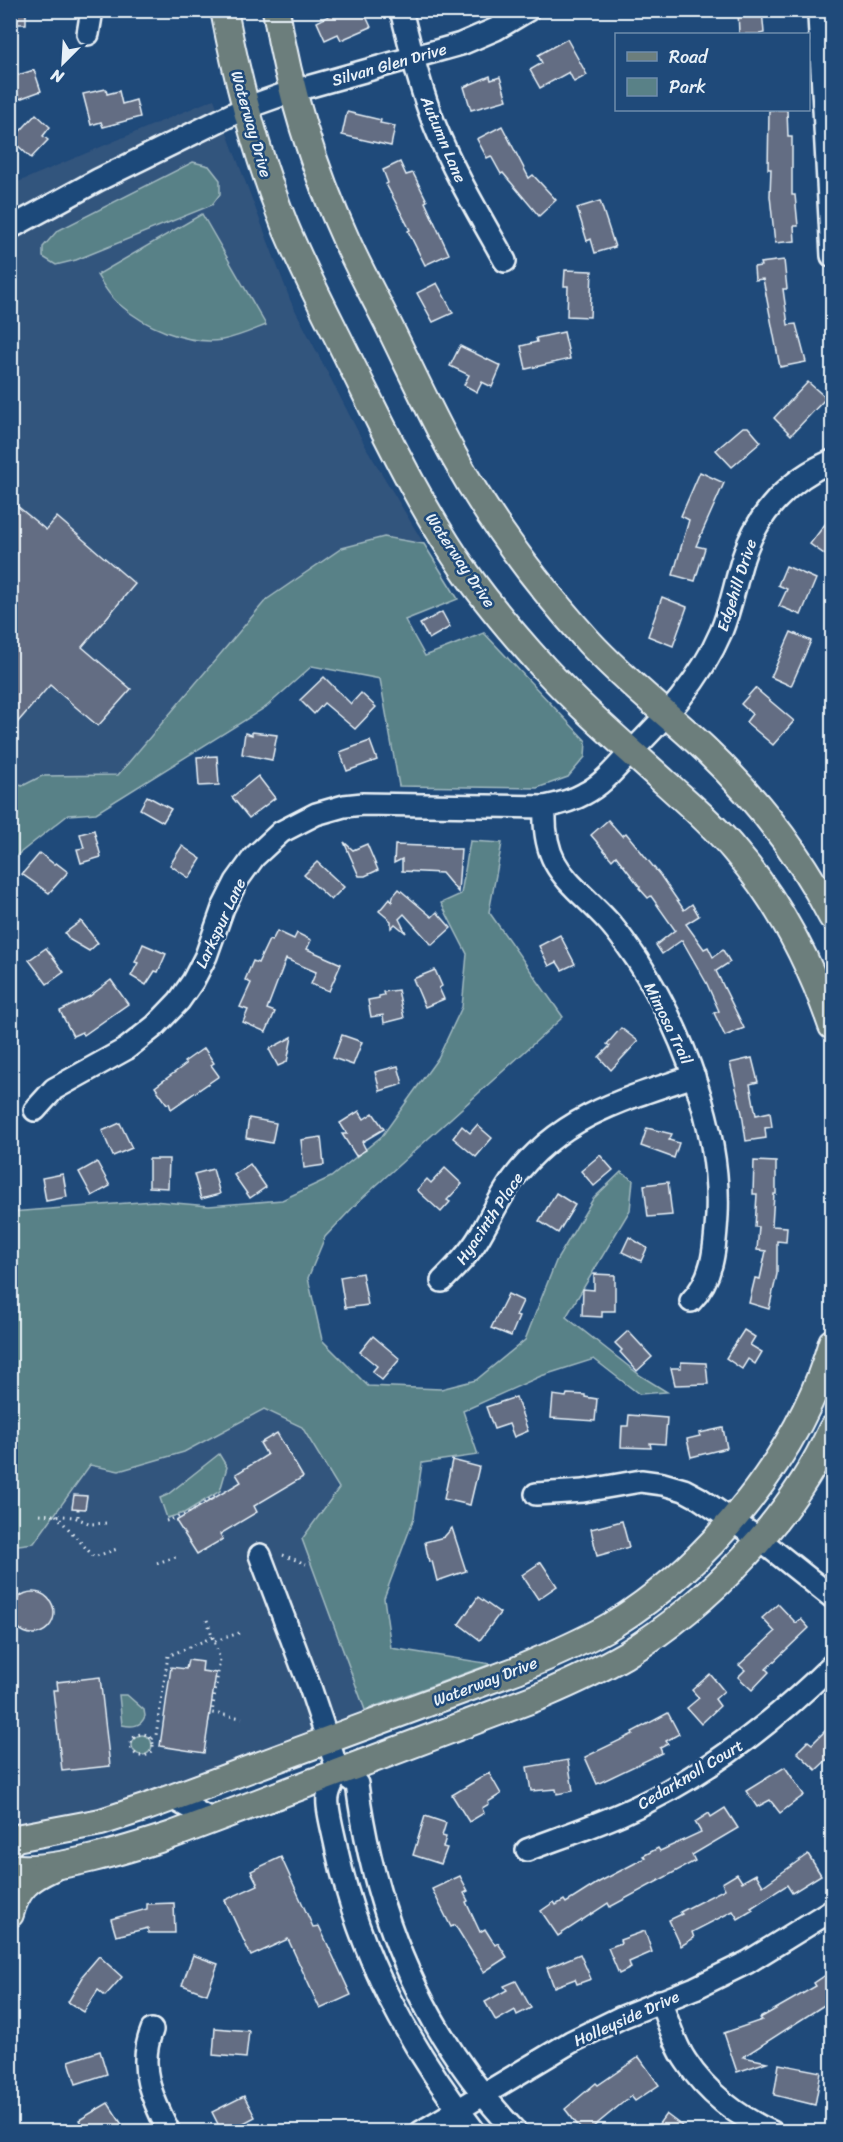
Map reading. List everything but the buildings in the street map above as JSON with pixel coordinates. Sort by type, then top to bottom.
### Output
[{"type":"main road","name":"Waterway Drive","points":[[224,10],[245,108],[264,169],[296,250],[396,455],[430,516],[467,574],[500,617],[573,698],[708,821],[736,852],[762,886],[803,954],[832,1026]]},
{"type":"main road","points":[[276,10],[293,91],[328,196],[348,244],[454,458],[518,558],[554,603],[593,645],[740,784],[771,820],[799,859],[832,917]]},
{"type":"main road","name":"Waterway Drive","points":[[10,1843],[16,1838],[101,1822],[172,1798],[517,1670],[611,1625],[664,1586],[699,1555],[732,1520],[777,1460],[795,1431],[814,1391],[832,1342]]},
{"type":"main road","name":"Waterway Drive","points":[[10,1867],[21,1869],[64,1863],[129,1849],[172,1835],[543,1695],[595,1671],[671,1623],[732,1569],[759,1539],[804,1480],[832,1430]]},
{"type":"main road","points":[[10,1914],[15,1899],[30,1879],[64,1863]]},
{"type":"street","points":[[88,34],[92,10]]},
{"type":"street","name":"Autumn Lane","points":[[401,10],[434,124],[449,157],[505,261]]},
{"type":"street","name":"Silvan Glen Drive","points":[[10,228],[98,180],[245,108],[293,91],[461,44],[496,29],[528,10]]},
{"type":"street","points":[[819,16],[832,256]]},
{"type":"street","name":"Edgehill Drive","points":[[632,752],[666,716],[690,687],[705,664],[730,609],[743,557],[762,517],[777,498],[796,481],[832,461]]},
{"type":"street","name":"Larkspur Lane","points":[[35,1110],[54,1089],[126,1049],[155,1026],[179,1001],[207,956],[223,908],[236,882],[262,848],[281,832],[327,810],[363,804],[545,807],[585,794],[602,782],[632,752]]},
{"type":"street","name":"Mimosa Trail","points":[[545,807],[544,826],[555,863],[570,885],[609,922],[637,961],[667,1011],[684,1047],[694,1076],[715,1168],[717,1203],[710,1269],[704,1285],[692,1301]]},
{"type":"street","name":"Hyacinth Place","points":[[442,1281],[465,1258],[514,1178],[539,1150],[584,1117],[612,1103],[694,1076]]},
{"type":"street","points":[[537,1494],[583,1491],[641,1481],[684,1490],[759,1539],[832,1597]]},
{"type":"street","points":[[260,1555],[339,1771],[357,1784],[364,1829],[377,1885],[408,1973],[435,2022],[483,2094],[516,2132]]},
{"type":"street","name":"Cedarknoll Court","points":[[527,1850],[622,1814],[704,1769],[760,1731],[796,1701],[832,1665]]},
{"type":"street","points":[[339,1771],[327,1798],[344,1884],[355,1918],[380,1981],[411,2039],[475,2132]]},
{"type":"street","points":[[172,1798],[210,1819]]},
{"type":"street","name":"Holleyside Drive","points":[[421,2132],[571,2043],[622,2017],[695,1988],[748,1962],[832,1910]]},
{"type":"street","points":[[660,2001],[684,2060],[702,2082],[745,2118],[772,2132]]},
{"type":"street","points":[[152,2030],[145,2056],[146,2077],[151,2095],[169,2132]]},
{"type":"path","points":[[166,1521],[185,1515],[218,1494]]},
{"type":"path","points":[[78,1509],[78,1519]]},
{"type":"path","points":[[40,1514],[78,1519],[91,1524],[108,1523]]},
{"type":"path","points":[[56,1515],[94,1557],[117,1549]]},
{"type":"path","points":[[283,1555],[306,1564]]},
{"type":"path","points":[[158,1563],[177,1557]]},
{"type":"path","points":[[207,1620],[220,1659],[212,1713],[242,1718]]},
{"type":"path","points":[[152,1739],[146,1734],[136,1734],[131,1742],[132,1751],[139,1756],[148,1754],[153,1748],[152,1739],[156,1735],[168,1656],[214,1639],[239,1634]]},
{"type":"shaded area","points":[[214,99],[291,302],[367,449],[424,544],[384,537],[165,737],[11,860],[11,185]]},
{"type":"shaded area","points":[[10,1212],[297,1217],[369,1717],[120,1808],[22,1825],[11,1817]]},
{"type":"green space","points":[[193,162],[209,166],[220,180],[220,194],[212,205],[76,260],[56,265],[43,257],[43,247],[57,231]]},
{"type":"green space","points":[[202,214],[266,325],[222,340],[195,340],[181,337],[154,327],[129,312],[113,298],[97,275]]},
{"type":"green space","points":[[384,537],[424,544],[458,599],[405,620],[425,656],[484,633],[586,741],[585,757],[568,777],[537,788],[399,786],[380,679],[312,666],[266,707],[96,813],[68,815],[11,860],[11,777],[22,786],[42,776],[118,775],[266,600],[342,548]]},
{"type":"green space","points":[[470,841],[502,843],[489,912],[563,1017],[359,1201],[325,1237],[308,1278],[322,1340],[368,1386],[441,1389],[476,1380],[525,1340],[556,1261],[593,1199],[621,1172],[633,1180],[630,1210],[566,1317],[641,1376],[667,1392],[639,1394],[594,1359],[541,1376],[463,1411],[478,1455],[422,1463],[414,1518],[384,1598],[391,1648],[491,1664],[365,1710],[302,1539],[339,1488],[302,1427],[264,1409],[184,1452],[119,1471],[90,1465],[34,1543],[11,1546],[11,1212],[153,1201],[209,1206],[282,1200],[331,1177],[382,1136],[438,1058],[462,1007],[467,954],[441,903],[461,894]]},
{"type":"green space","points":[[219,1454],[227,1467],[220,1491],[184,1513],[167,1518],[160,1498]]},
{"type":"green space","points":[[119,1695],[127,1695],[144,1710],[145,1716],[139,1724],[122,1725]]},
{"type":"green space","points":[[142,1735],[149,1738],[152,1745],[149,1752],[142,1755],[135,1752],[132,1745],[135,1738]]}]
